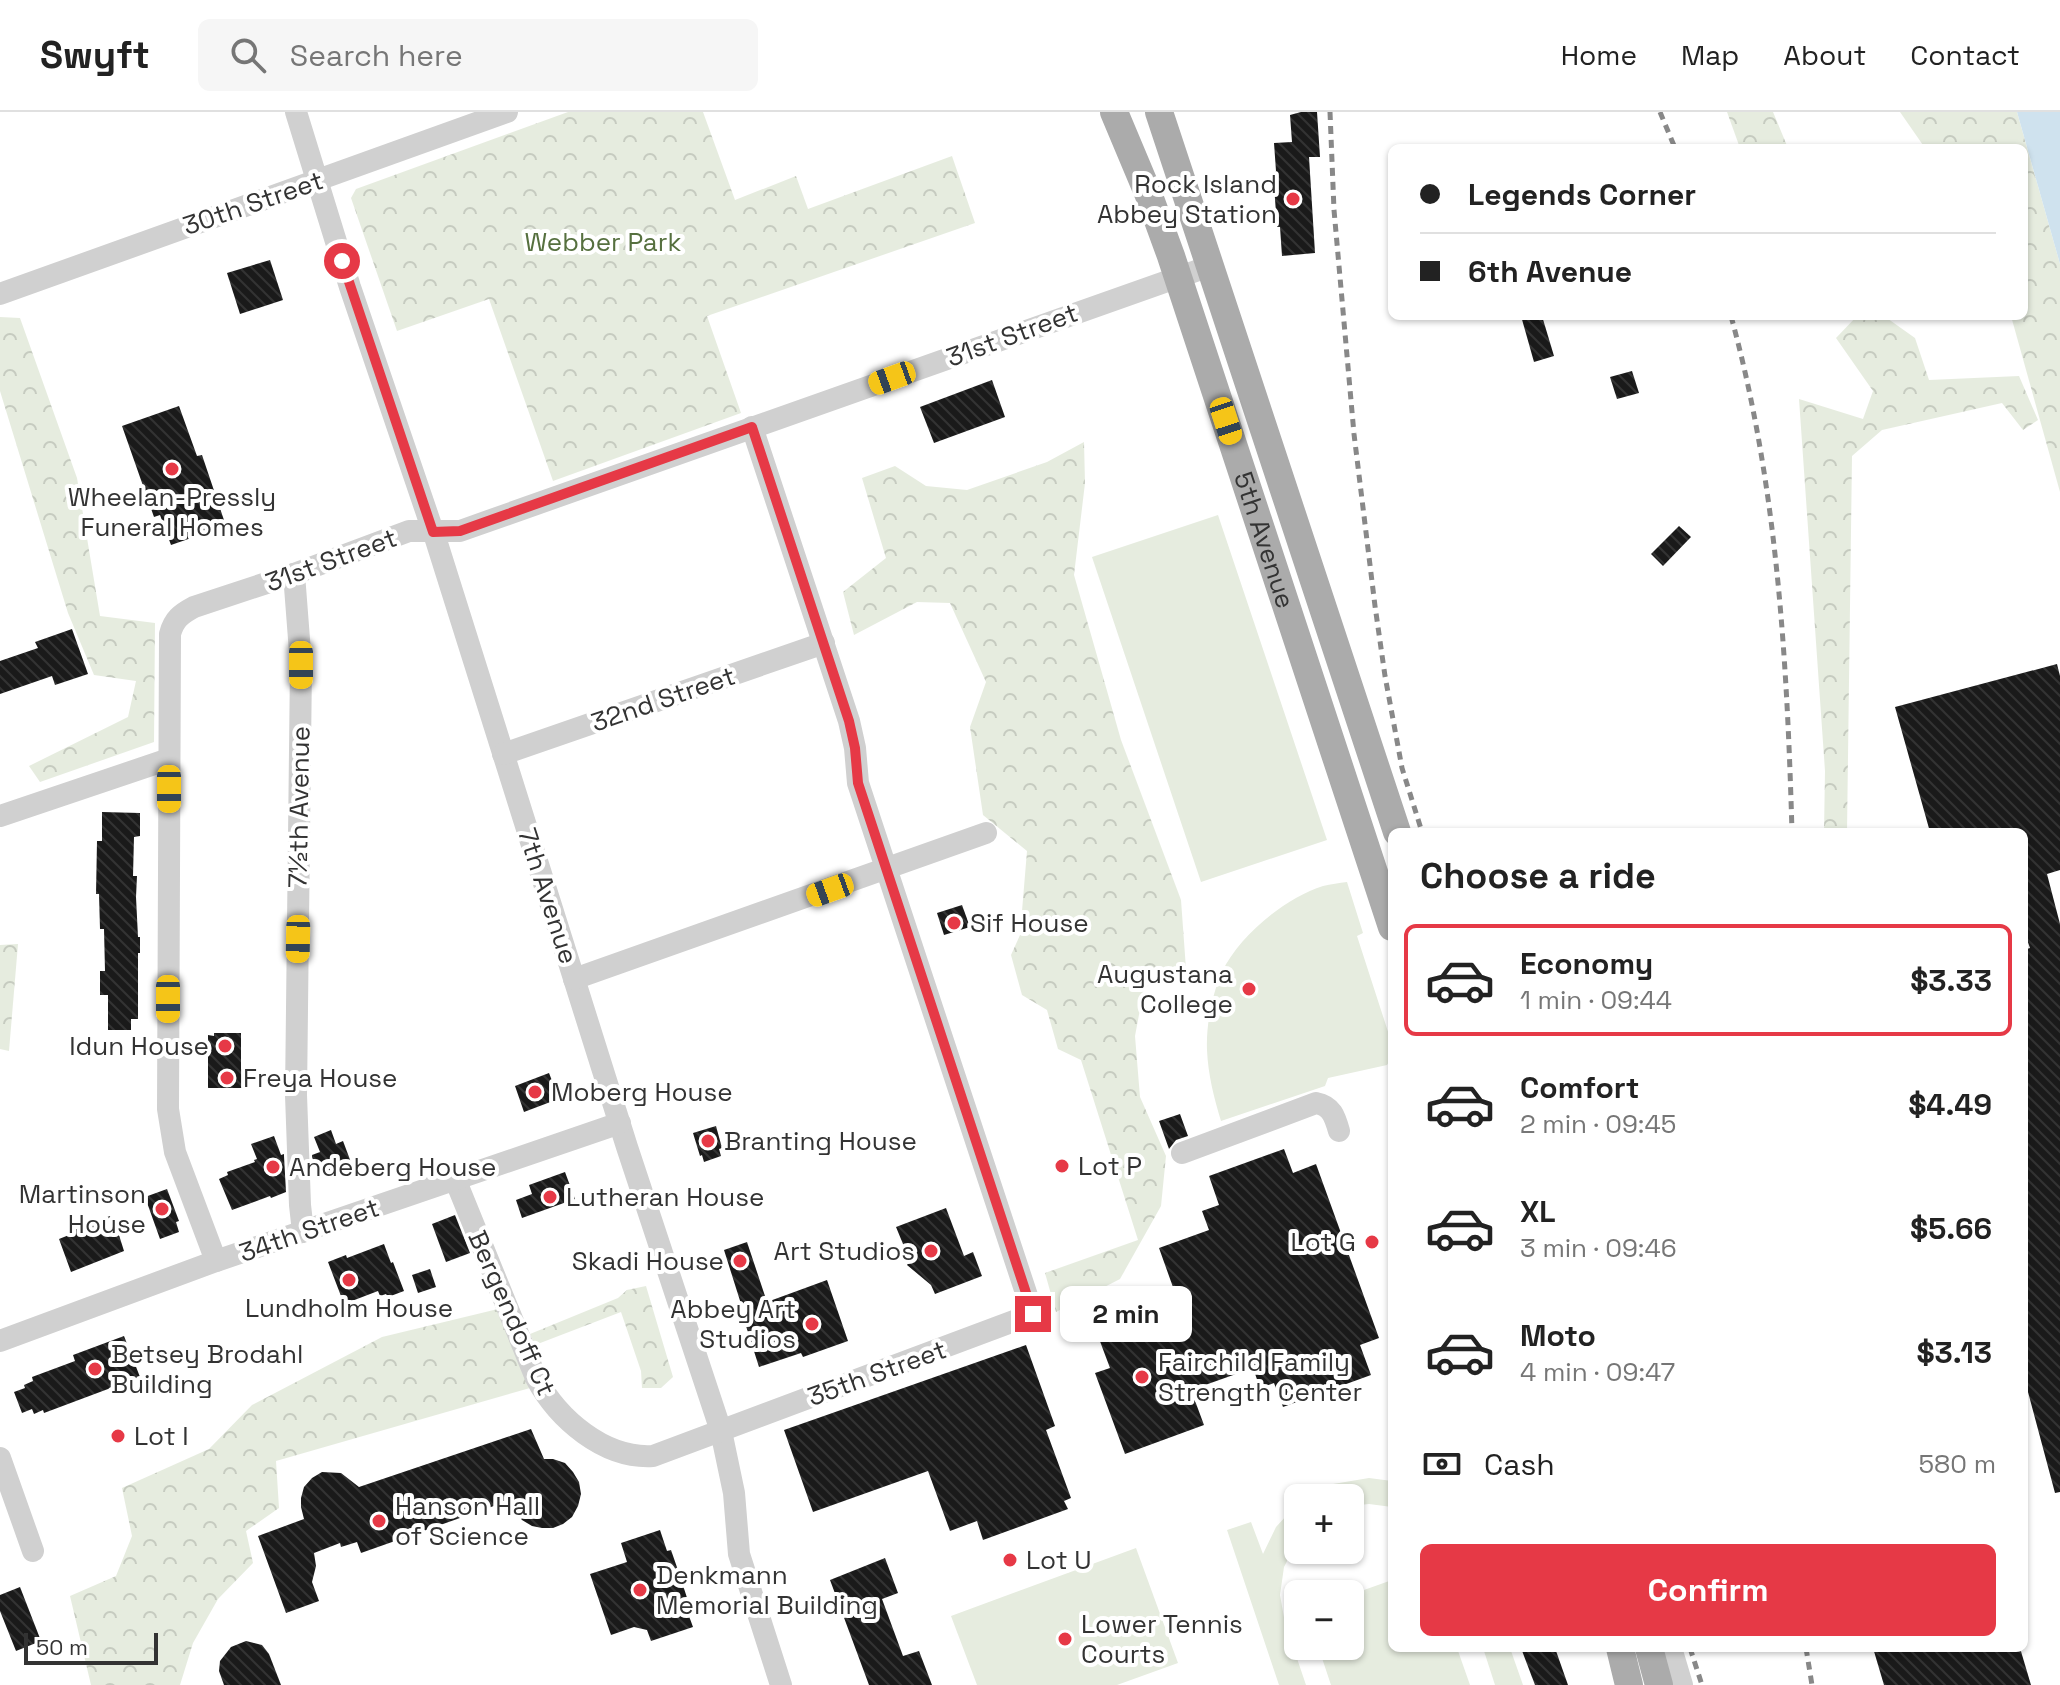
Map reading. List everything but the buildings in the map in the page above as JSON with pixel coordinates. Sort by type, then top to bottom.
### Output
[{"type":"main road","name":"5th Avenue","points":[[1114,112],[1178,276],[1388,915]]},
{"type":"main road","name":"5th Avenue","points":[[1159,112],[1396,828]]},
{"type":"main road","points":[[1621,1652],[1629,1685]]},
{"type":"main road","points":[[1650,1652],[1659,1685]]},
{"type":"street","name":"7th Avenue","points":[[296,112],[721,1431],[734,1493],[739,1554],[781,1685]]},
{"type":"street","name":"30th Street","points":[[0,294],[507,112]]},
{"type":"street","name":"31st Street","points":[[169,759],[170,634],[180,615],[194,607],[409,531],[460,531],[1210,266]]},
{"type":"street","points":[[752,427],[849,721],[858,783],[887,870]]},
{"type":"street","name":"7½th Avenue","points":[[294,574],[301,665],[296,1095],[303,1232]]},
{"type":"street","name":"32nd Street","points":[[503,754],[824,643]]},
{"type":"street","points":[[0,816],[169,759],[169,1118],[175,1152],[216,1261]]},
{"type":"street","points":[[574,979],[986,833]]},
{"type":"street","name":"35th Street","points":[[721,1431],[1033,1314],[887,870]]},
{"type":"street","points":[[1182,1153],[1316,1103],[1332,1111],[1339,1131]]},
{"type":"street","name":"34th Street","points":[[0,1341],[216,1261],[620,1123]]},
{"type":"street","name":"Bergendoff Ct","points":[[455,1179],[538,1381],[565,1419],[581,1432],[607,1445],[642,1457],[653,1456],[721,1431]]},
{"type":"street","points":[[0,1458],[33,1551]]},
{"type":"street","points":[[1672,1652],[1682,1685]]},
{"type":"green space","name":"Webber Park","points":[[568,112],[703,112],[735,200],[796,176],[808,209],[952,156],[975,223],[707,316],[741,413],[553,481],[489,299],[397,331],[351,198],[356,189]]},
{"type":"green space","points":[[1727,112],[1773,112],[1786,144],[1739,144]]},
{"type":"green space","points":[[1900,112],[2017,112],[2026,144],[1922,144]]},
{"type":"green space","points":[[2028,151],[2060,264],[2060,492],[2012,320],[2028,320]]},
{"type":"green space","points":[[0,317],[20,318],[77,478],[100,616],[155,623],[154,742],[40,782],[29,766],[128,717],[136,681],[94,675],[68,613],[0,391]]},
{"type":"green space","points":[[1853,320],[1890,320],[1915,338],[1929,380],[2019,376],[2038,420],[2023,430],[2002,403],[1882,430],[1852,456],[1847,828],[1824,828],[1825,771],[1799,399],[1863,419],[1873,391],[1836,338]]},
{"type":"green space","points":[[1084,442],[1085,483],[1074,575],[1121,740],[1181,900],[1186,969],[1144,988],[1135,1036],[1140,1097],[1166,1156],[1161,1206],[1120,1279],[1056,1312],[1045,1273],[1138,1240],[1081,1060],[1058,1049],[1047,1010],[1022,995],[1011,955],[1020,935],[1027,851],[983,815],[970,727],[986,682],[950,603],[917,602],[854,635],[843,592],[886,558],[862,478],[895,466],[926,486],[967,490],[1047,462]]},
{"type":"green space","points":[[1218,515],[1327,840],[1201,882],[1092,557]]},
{"type":"green space","points":[[1347,882],[1363,933],[1357,936],[1388,1032],[1388,1063],[1328,1078],[1325,1086],[1221,1121],[1210,1077],[1207,1040],[1210,1010],[1222,972],[1240,945],[1265,920],[1294,899],[1323,886]]},
{"type":"green space","points":[[18,944],[9,1051],[0,1049],[0,945]]},
{"type":"green space","points":[[646,1286],[673,1377],[661,1388],[642,1388],[641,1371],[621,1312],[535,1345],[530,1334],[618,1298],[627,1290]]},
{"type":"green space","points":[[498,1309],[530,1388],[276,1461],[279,1508],[246,1531],[253,1563],[218,1599],[193,1643],[180,1685],[91,1685],[70,1596],[116,1576],[132,1536],[122,1488],[209,1449],[252,1405],[382,1337]]},
{"type":"green space","points":[[1369,1478],[1388,1480],[1388,1506],[1364,1505],[1364,1484],[1333,1484]]},
{"type":"green space","points":[[1284,1518],[1286,1564],[1280,1595],[1284,1617],[1284,1660],[1298,1660],[1306,1685],[1279,1685],[1227,1530],[1251,1522],[1263,1554],[1276,1527]]},
{"type":"green space","name":"Lower Tennis Courts","points":[[1136,1548],[1178,1663],[1117,1685],[977,1685],[951,1616]]},
{"type":"green space","points":[[1388,1581],[1388,1652],[1458,1652],[1470,1685],[1331,1685],[1323,1660],[1364,1660],[1364,1590]]},
{"type":"green space","points":[[1484,1652],[1511,1652],[1523,1685],[1495,1685]]},
{"type":"water","points":[[2017,112],[2060,112],[2060,264],[2028,144]]},
{"type":"railway","points":[[1330,112],[1334,210],[1354,434],[1375,606],[1402,768],[1421,828]]},
{"type":"railway","points":[[1660,112],[1673,144]]},
{"type":"railway","points":[[1732,320],[1759,443],[1777,572],[1787,702],[1792,828]]},
{"type":"railway","points":[[1691,1652],[1702,1685]]},
{"type":"railway","points":[[1807,1652],[1812,1685]]},
{"type":"place","name":"Rock Island Abbey Station","points":[[1293,199]]},
{"type":"place","name":"Wheelan-Pressly Funeral Homes","points":[[172,469]]},
{"type":"place","name":"Sif House","points":[[954,923]]},
{"type":"place","name":"Augustana College","points":[[1249,989]]},
{"type":"place","name":"Idun House","points":[[225,1046]]},
{"type":"place","name":"Freya House","points":[[227,1078]]},
{"type":"place","name":"Moberg House","points":[[535,1092]]},
{"type":"place","name":"Branting House","points":[[708,1141]]},
{"type":"place","name":"Lot P","points":[[1062,1166]]},
{"type":"place","name":"Andeberg House","points":[[273,1167]]},
{"type":"place","name":"Lutheran House","points":[[550,1197]]},
{"type":"place","name":"Martinson House","points":[[162,1209]]},
{"type":"place","name":"Lot G","points":[[1372,1242]]},
{"type":"place","name":"Art Studios","points":[[931,1251]]},
{"type":"place","name":"Skadi House","points":[[740,1261]]},
{"type":"place","name":"Lundholm House","points":[[349,1280]]},
{"type":"place","name":"Abbey Art Studios","points":[[812,1324]]},
{"type":"place","name":"Betsey Brodahl Building","points":[[95,1369]]},
{"type":"place","name":"Fairchild Family Strength Center","points":[[1142,1377]]},
{"type":"place","name":"Lot I","points":[[118,1436]]},
{"type":"place","name":"Hanson Hall of Science","points":[[379,1521]]},
{"type":"place","name":"Lot U","points":[[1010,1560]]},
{"type":"place","name":"Denkmann Memorial Building","points":[[640,1590]]},
{"type":"place","name":"Lower Tennis Courts","points":[[1065,1639]]},
{"type":"route","points":[[342,261],[433,532],[460,531],[752,427],[849,721],[858,783],[1033,1314]]}]
